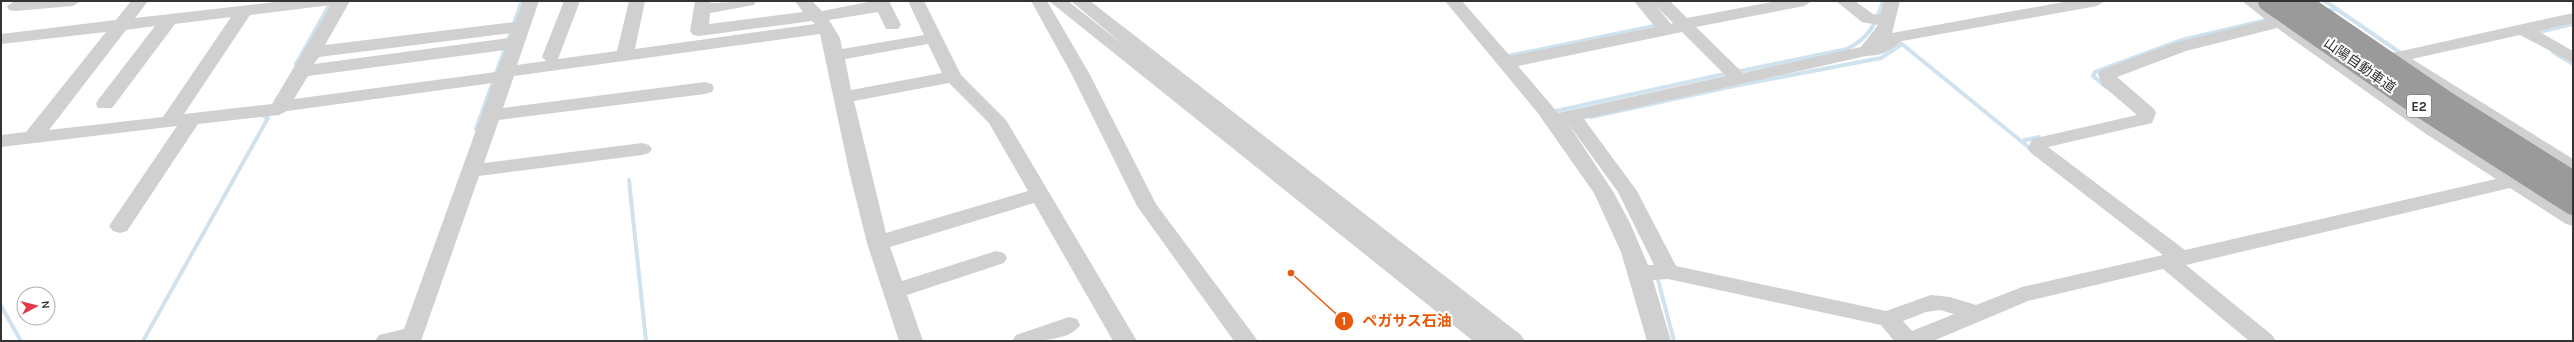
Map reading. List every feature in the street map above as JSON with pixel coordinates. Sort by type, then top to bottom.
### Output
[{"type":"highway","name":"山陽自動車道","points":[[2298,1],[2446,102],[2573,182]]},
{"type":"highway","name":"山陽自動車道","points":[[2274,15],[2573,204]]},
{"type":"street","points":[[12,5],[73,1]]},
{"type":"street","points":[[32,138],[140,1]]},
{"type":"street","points":[[3,41],[120,25],[244,11],[288,3],[328,1]]},
{"type":"street","points":[[274,108],[301,71],[342,1]]},
{"type":"street","points":[[399,338],[413,335],[490,115],[513,35],[531,1]]},
{"type":"street","points":[[551,57],[572,1]]},
{"type":"street","points":[[625,56],[637,1]]},
{"type":"street","points":[[748,1],[702,6],[699,31],[820,20]]},
{"type":"street","points":[[803,1],[820,20],[832,38],[834,56],[858,171],[878,243],[911,341]]},
{"type":"street","points":[[916,1],[953,77],[996,120],[1125,341]]},
{"type":"street","points":[[1039,1],[1080,73],[1147,206],[1246,341]]},
{"type":"street","points":[[1057,1],[1488,341]]},
{"type":"street","points":[[1079,1],[1513,341]]},
{"type":"street","points":[[1453,1],[1510,61],[1627,191],[1650,234],[1655,272],[1658,341]]},
{"type":"street","points":[[1642,1],[1675,24],[1734,74]]},
{"type":"street","points":[[1660,1],[1675,24]]},
{"type":"street","points":[[1510,61],[1675,24],[1804,1]]},
{"type":"street","points":[[1844,1],[1881,20]]},
{"type":"street","points":[[1866,51],[1879,39],[1881,20],[1892,1]]},
{"type":"street","points":[[1562,118],[1734,74],[1866,51],[1880,50],[1896,37],[2097,1]]},
{"type":"street","points":[[2250,1],[2274,15],[2432,130],[2573,219]]},
{"type":"street","points":[[1,141],[169,122],[500,76],[625,56],[820,20],[882,4],[892,25]]},
{"type":"street","points":[[2264,341],[2175,260],[2038,149],[2039,143],[2145,119],[2147,113],[2108,81],[2107,74],[2135,62],[2274,15],[2326,8],[2573,168]]},
{"type":"street","points":[[169,122],[244,11]]},
{"type":"street","points":[[2530,34],[2573,18]]},
{"type":"street","points":[[105,104],[169,20]]},
{"type":"street","points":[[2402,56],[2530,34],[2573,31]]},
{"type":"street","points":[[2530,34],[2573,58]]},
{"type":"street","points":[[312,52],[513,35]]},
{"type":"street","points":[[301,71],[513,35]]},
{"type":"street","points":[[834,56],[934,38]]},
{"type":"street","points":[[843,97],[953,77]]},
{"type":"street","points":[[490,115],[705,88]]},
{"type":"street","points":[[1562,118],[1585,163],[1620,222],[1655,272],[1888,319],[1926,303],[1951,303],[1975,314]]},
{"type":"street","points":[[120,226],[192,119]]},
{"type":"street","points":[[470,171],[642,149]]},
{"type":"street","points":[[1911,341],[2022,295],[2513,181]]},
{"type":"street","points":[[878,243],[1040,194]]},
{"type":"street","points":[[894,291],[996,258]]},
{"type":"street","points":[[1888,319],[1907,341]]},
{"type":"street","points":[[1024,341],[1069,325]]},
{"type":"waterway","points":[[476,129],[522,1]]},
{"type":"waterway","points":[[1736,72],[1847,49],[1855,45],[1871,30],[1878,17],[1883,1]]},
{"type":"waterway","points":[[2325,1],[2337,9]]},
{"type":"waterway","points":[[296,64],[330,4]]},
{"type":"waterway","points":[[2325,11],[2337,9]]},
{"type":"waterway","points":[[2337,9],[2402,54]]},
{"type":"waterway","points":[[2106,87],[2093,76],[2095,72],[2182,40],[2271,19]]},
{"type":"waterway","points":[[2535,33],[2573,24]]},
{"type":"waterway","points":[[1510,58],[1508,56],[1659,25]]},
{"type":"waterway","points":[[1591,117],[1734,86],[1881,58],[1902,44],[2032,150]]},
{"type":"waterway","points":[[2553,52],[2573,64]]},
{"type":"waterway","points":[[1556,111],[1729,73]]},
{"type":"waterway","points":[[143,341],[268,118],[265,117],[268,112]]},
{"type":"waterway","points":[[2021,141],[2039,137]]},
{"type":"waterway","points":[[629,180],[646,341]]},
{"type":"waterway","points":[[1657,276],[1674,341]]},
{"type":"waterway","points":[[1,306],[21,341]]},
{"type":"place","name":"ペガサス石油","points":[[1291,273]]}]
